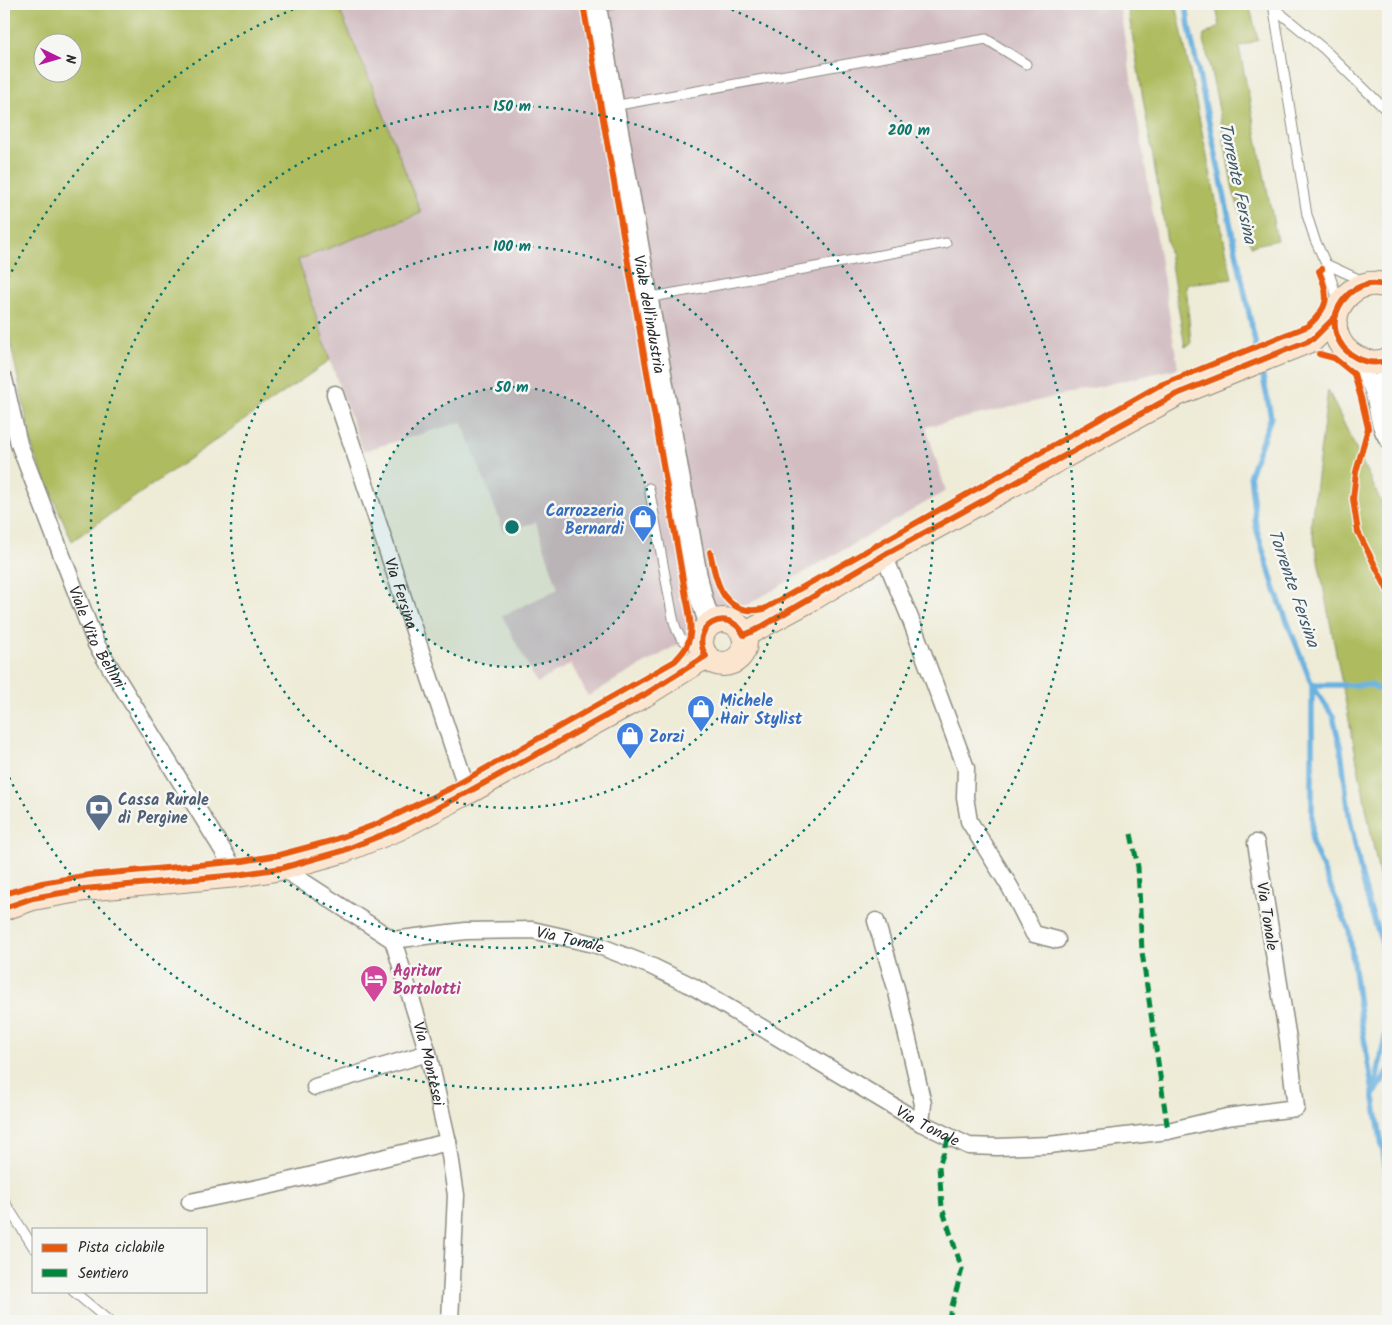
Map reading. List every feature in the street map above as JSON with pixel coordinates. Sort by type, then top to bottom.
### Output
[{"type":"main road","points":[[744,635],[812,598],[884,555],[1188,388],[1314,339],[1338,311],[1347,295],[1357,288],[1381,283]]},
{"type":"main road","points":[[1338,311],[1336,333],[1348,352]]},
{"type":"main road","points":[[1314,339],[1348,352],[1362,361],[1373,363],[1388,360]]},
{"type":"main road","points":[[4,908],[33,898],[84,889],[237,875],[282,868],[342,851],[397,829],[644,695],[706,641],[721,620],[728,620],[741,628],[744,635],[744,649],[736,660],[723,664],[711,660],[706,641]]},
{"type":"street","name":"Viale dell'industria","points":[[601,5],[613,106],[702,600],[706,641]]},
{"type":"street","points":[[1348,352],[1365,374],[1374,394],[1377,414],[1383,433],[1388,440]]},
{"type":"street","points":[[1374,394],[1388,368]]},
{"type":"street","name":"Viale Vito Bellini","points":[[4,379],[12,445],[96,644],[237,875]]},
{"type":"street","name":"Via Fersina","points":[[335,394],[468,792]]},
{"type":"street","points":[[884,555],[910,618],[966,768],[965,798],[969,821],[1010,887],[1034,934],[1057,940]]},
{"type":"street","name":"Via Tonale","points":[[393,940],[465,931],[532,930],[594,944],[651,966],[694,987],[921,1124],[969,1146],[1049,1145],[1168,1131],[1227,1117],[1296,1108],[1288,1039],[1256,843]]},
{"type":"street","points":[[282,868],[393,940]]},
{"type":"street","points":[[876,921],[896,988],[923,1104],[921,1124]]},
{"type":"street","name":"Via Montesei","points":[[393,940],[428,1053],[448,1142],[456,1194],[450,1321]]},
{"type":"street","points":[[316,1087],[428,1053]]},
{"type":"street","points":[[190,1202],[448,1142]]},
{"type":"lane","points":[[1273,6],[1324,49],[1388,112]]},
{"type":"lane","points":[[1273,6],[1308,215],[1315,240],[1326,264],[1338,311]]},
{"type":"lane","points":[[613,106],[986,39],[1026,64]]},
{"type":"lane","points":[[647,298],[946,243]]},
{"type":"lane","points":[[1326,264],[1381,283]]},
{"type":"lane","points":[[649,488],[677,632],[683,642],[695,645],[706,641]]},
{"type":"lane","points":[[4,1201],[32,1245]]},
{"type":"lane","points":[[74,1292],[109,1321]]},
{"type":"shaded area","points":[[4,4],[1119,4],[1178,368],[926,427],[946,491],[588,696],[571,664],[537,683],[502,616],[558,589],[536,522],[504,532],[462,422],[363,451],[330,360],[72,541]]},
{"type":"green space","points":[[4,4],[337,4],[377,97],[421,213],[298,260],[330,360],[72,541],[34,454],[4,312]]},
{"type":"green space","points":[[1127,4],[1176,4],[1232,279],[1186,284],[1191,344],[1185,347]]},
{"type":"green space","points":[[1215,4],[1249,4],[1258,40],[1239,47],[1277,240],[1251,246],[1233,190],[1217,99],[1203,36],[1220,26]]},
{"type":"green space","points":[[1328,390],[1388,516],[1388,921],[1311,524]]},
{"type":"waterway","name":"Torrente Fersina","points":[[1186,4],[1189,27],[1258,356]]},
{"type":"waterway","name":"Torrente Fersina","points":[[1261,367],[1271,417],[1250,474],[1256,527],[1275,590],[1312,685],[1312,843],[1349,930],[1360,1014],[1388,1182]]},
{"type":"waterway","points":[[1312,685],[1333,716],[1341,750],[1349,814],[1361,873],[1383,946],[1388,990]]},
{"type":"waterway","points":[[1312,685],[1371,685],[1388,693]]},
{"type":"waterway","points":[[1374,1093],[1388,1021]]},
{"type":"waterway","points":[[1375,1093],[1388,1071]]},
{"type":"marked path","points":[[1131,834],[1138,867],[1142,952],[1168,1131]]},
{"type":"marked path","points":[[948,1321],[962,1269],[942,1208],[939,1166],[949,1137]]},
{"type":"cycle path","points":[[4,894],[42,883],[89,875],[243,861],[279,855],[331,841],[377,824],[451,788],[675,661],[685,649],[691,628],[689,615],[583,4]]},
{"type":"cycle path","points":[[710,552],[719,586],[724,596],[739,608],[750,610],[764,609],[1158,386],[1308,326],[1320,313],[1326,301],[1325,288],[1319,271],[1322,269]]},
{"type":"cycle path","points":[[1388,286],[1369,284],[1361,286],[1347,295],[1338,309],[1335,325],[1339,341],[1356,358],[1372,362],[1388,360]]},
{"type":"cycle path","points":[[4,908],[33,898],[84,889],[237,875],[282,868],[342,851],[397,829],[644,695],[706,656],[702,646],[702,636],[706,628],[712,623],[720,620],[729,621],[737,626],[744,635],[756,630],[884,555],[1177,394],[1313,339],[1336,316]]},
{"type":"cycle path","points":[[1319,354],[1334,358],[1354,374],[1361,398],[1368,428],[1356,472],[1353,499],[1358,532],[1388,591]]},
{"type":"place","name":"Carrozzeria Bernardi","points":[[643,543]]},
{"type":"place","name":"Michele Hair Stylist","points":[[701,733]]},
{"type":"place","name":"Zorzi","points":[[630,760]]},
{"type":"place","name":"Cassa Rurale di Pergine","points":[[99,832]]},
{"type":"place","name":"Agritur Bortolotti","points":[[374,1003]]}]
